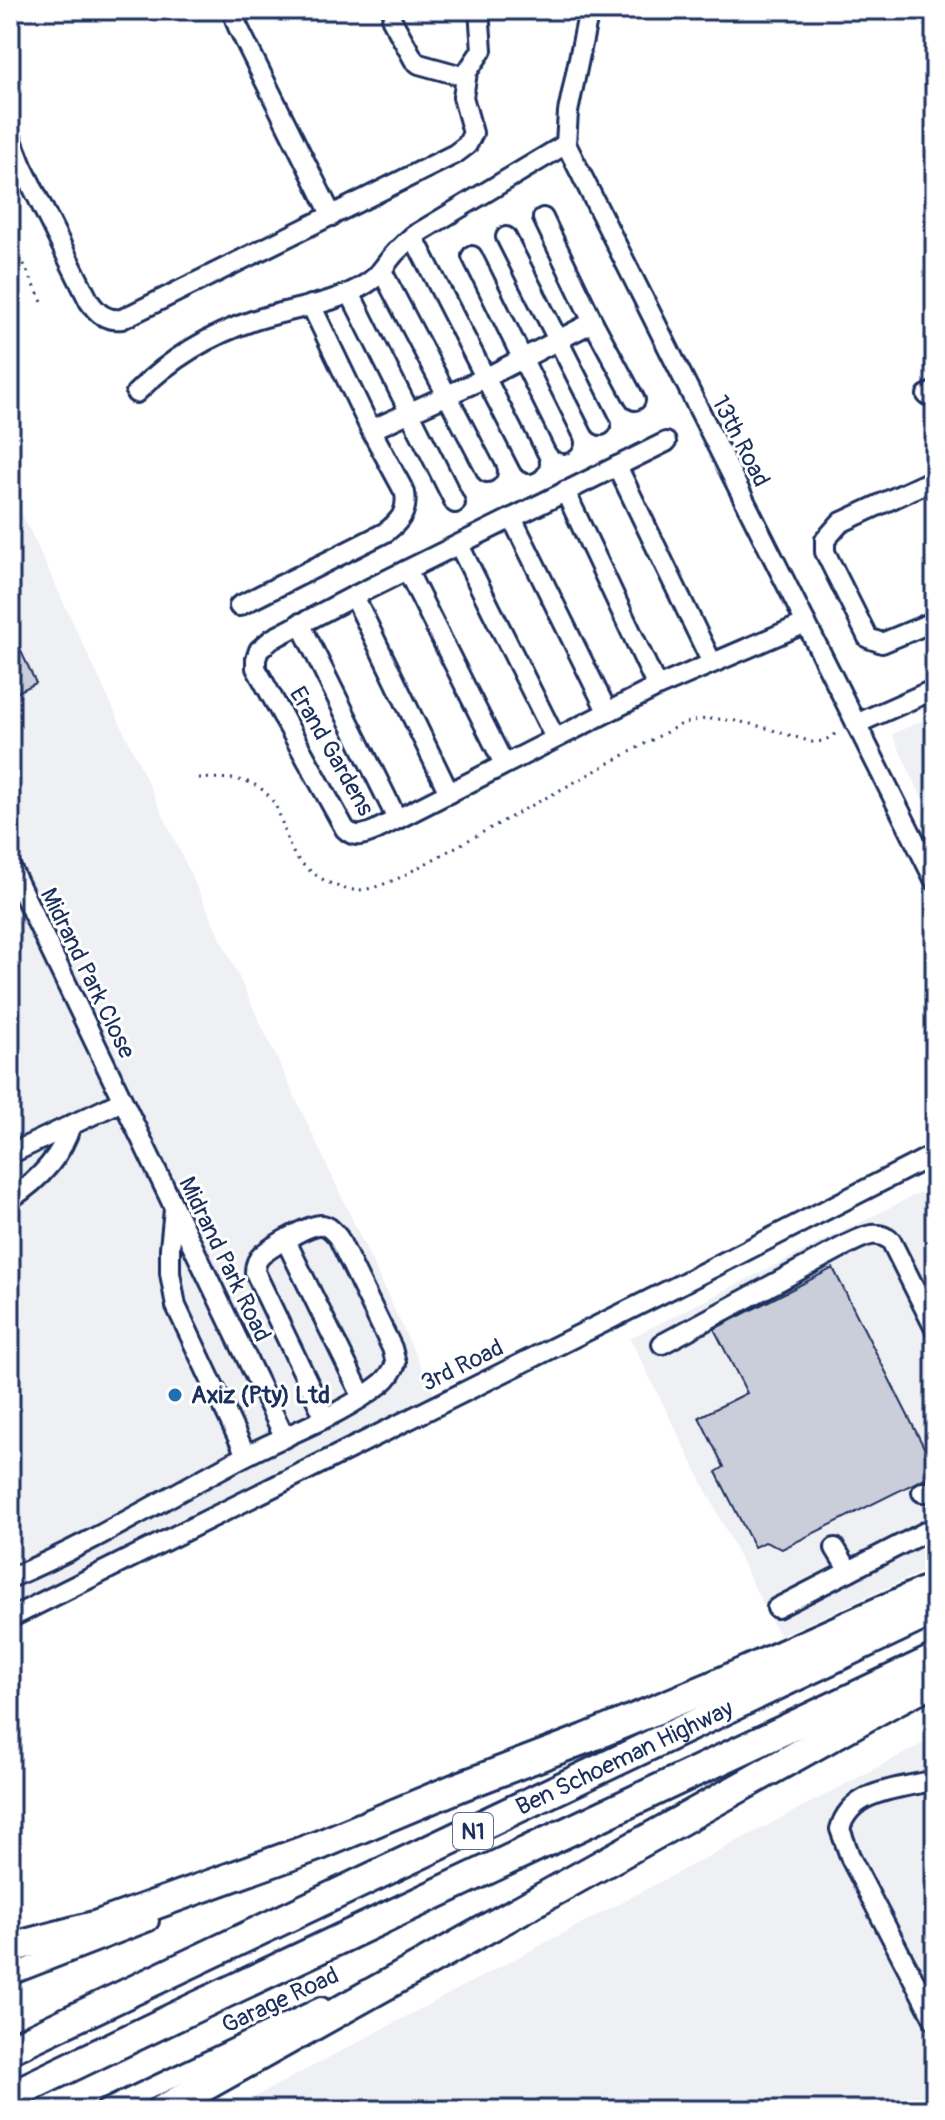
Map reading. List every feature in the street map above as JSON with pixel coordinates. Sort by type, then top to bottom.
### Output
[{"type":"highway","points":[[10,1948],[112,1921],[320,1845],[708,1688],[935,1587]]},
{"type":"highway","name":"Ben Schoeman Highway","points":[[10,2049],[935,1610]]},
{"type":"highway","name":"Ben Schoeman Highway","points":[[10,2096],[935,1659]]},
{"type":"highway","points":[[162,2110],[935,1680]]},
{"type":"street","points":[[232,10],[332,216]]},
{"type":"street","points":[[10,135],[22,166],[89,301],[95,310],[110,319],[122,319],[455,154],[467,145],[473,129],[463,101],[466,77],[482,50],[479,10]]},
{"type":"street","points":[[136,393],[177,357],[207,339],[254,320],[350,293],[370,282],[413,236],[566,144],[568,112],[589,10]]},
{"type":"street","points":[[392,20],[419,64],[466,77]]},
{"type":"street","name":"13th Road","points":[[566,144],[935,881]]},
{"type":"street","points":[[543,218],[635,400]]},
{"type":"street","points":[[413,236],[529,463]]},
{"type":"street","points":[[506,237],[601,425]]},
{"type":"street","points":[[472,256],[564,443]]},
{"type":"street","points":[[382,271],[487,472]]},
{"type":"street","points":[[350,293],[455,503]]},
{"type":"street","points":[[239,606],[386,532],[404,514],[407,504],[405,493],[311,305]]},
{"type":"street","points":[[371,430],[485,378],[593,322]]},
{"type":"street","name":"Erand Gardens","points":[[666,442],[300,623],[264,644],[256,659],[256,668],[345,829],[350,834],[365,835],[607,711],[806,623]]},
{"type":"street","points":[[617,466],[712,663]]},
{"type":"street","points":[[935,479],[840,523],[825,540],[825,552],[868,638],[882,643],[935,621]]},
{"type":"street","points":[[565,491],[657,687]]},
{"type":"street","points":[[512,518],[607,711]]},
{"type":"street","points":[[459,545],[555,738]]},
{"type":"street","points":[[407,570],[504,764]]},
{"type":"street","points":[[354,596],[449,793]]},
{"type":"street","points":[[300,623],[397,819]]},
{"type":"street","points":[[855,722],[935,689]]},
{"type":"street","name":"Midrand Park Close","points":[[10,866],[122,1101]]},
{"type":"street","points":[[10,1154],[122,1101]]},
{"type":"street","name":"Midrand Park Road","points":[[122,1101],[285,1438]]},
{"type":"street","points":[[10,1199],[41,1175],[57,1157],[71,1125]]},
{"type":"street","name":"3rd Road","points":[[10,1618],[935,1154]]},
{"type":"street","points":[[174,1209],[170,1273],[176,1306],[246,1455]]},
{"type":"street","points":[[10,1578],[120,1525],[246,1455],[325,1418],[390,1375],[396,1363],[392,1348],[345,1249],[329,1228],[321,1225],[311,1226],[262,1255],[256,1263],[255,1272],[325,1418]]},
{"type":"street","points":[[662,1344],[846,1245],[873,1234],[891,1241],[935,1329]]},
{"type":"street","points":[[286,1241],[362,1396]]},
{"type":"street","points":[[777,1608],[935,1527]]},
{"type":"street","points":[[835,1548],[849,1571]]},
{"type":"street","points":[[935,1780],[879,1791],[862,1800],[847,1814],[840,1829],[851,1859],[935,2021]]},
{"type":"street","points":[[10,1975],[247,1881],[320,1845]]},
{"type":"street","name":"Garage Road","points":[[105,2110],[476,1935]]},
{"type":"path","points":[[10,235],[44,306]]},
{"type":"path","points":[[199,778],[248,781],[262,789],[282,816],[294,854],[311,871],[337,886],[355,891],[399,878],[691,721],[715,719],[740,722],[812,742],[824,741],[855,722]]},
{"type":"shaded area","points":[[10,488],[440,1407],[10,1622]]},
{"type":"shaded area","points":[[935,715],[935,826],[892,734]]},
{"type":"shaded area","points":[[935,1185],[935,1566],[779,1636],[630,1338]]},
{"type":"shaded area","points":[[935,1737],[935,2110],[230,2110],[641,1892]]},
{"type":"building","points":[[10,628],[36,683],[10,696]]},
{"type":"building","points":[[833,1268],[935,1473],[782,1549],[765,1542],[754,1547],[716,1472],[724,1467],[699,1417],[747,1393],[714,1329]]},
{"type":"place","name":"Axiz (Pty) Ltd","points":[[175,1395]]}]
